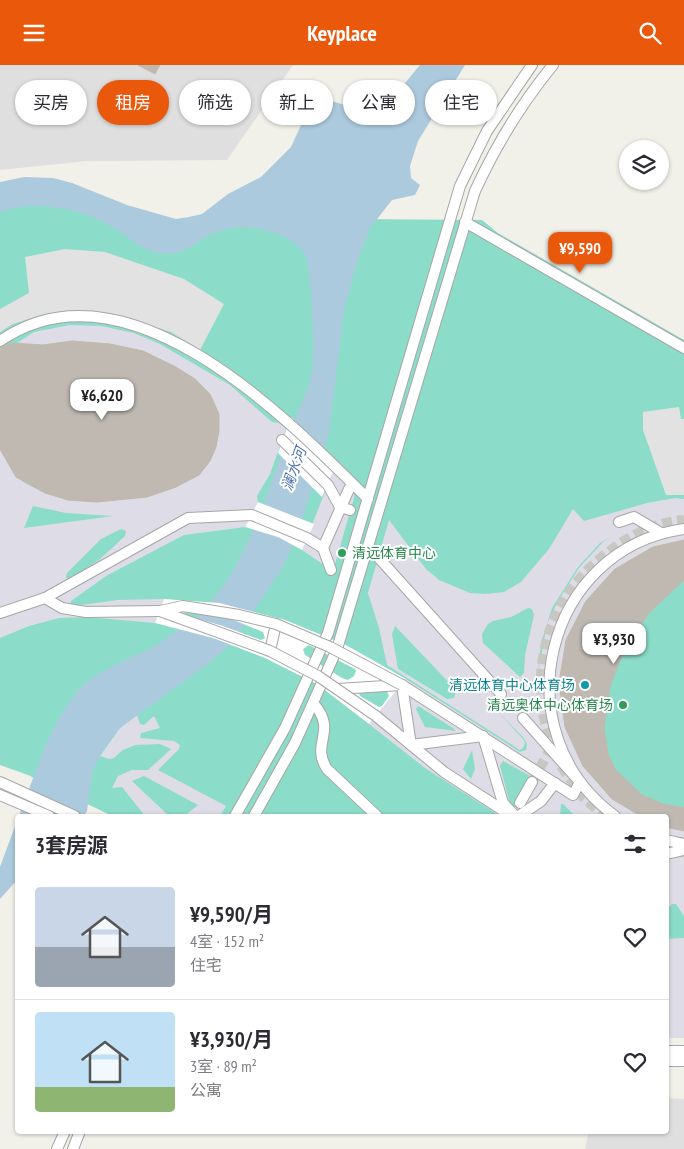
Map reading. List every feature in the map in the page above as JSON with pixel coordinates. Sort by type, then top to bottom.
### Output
[{"type":"street","points":[[236,814],[285,727],[322,649],[342,590],[460,185],[487,131],[532,65]]},
{"type":"street","points":[[255,814],[295,743],[338,649],[475,191],[502,137],[517,112],[553,65]]},
{"type":"street","points":[[465,222],[684,348]]},
{"type":"street","points":[[0,341],[31,323],[63,315],[100,316],[134,325],[166,337],[205,359],[289,423],[368,499]]},
{"type":"street","points":[[282,440],[328,485],[340,507],[350,510]]},
{"type":"street","points":[[331,570],[324,548],[349,489]]},
{"type":"street","points":[[0,613],[45,598],[188,518],[252,515],[307,537],[324,548]]},
{"type":"street","points":[[619,522],[634,517],[661,533]]},
{"type":"street","points":[[580,782],[556,737],[548,687],[555,636],[579,591],[615,555],[661,533],[684,529]]},
{"type":"street","points":[[378,557],[501,694]]},
{"type":"street","points":[[45,598],[62,608],[86,612],[160,611],[184,606],[239,615],[276,624],[330,647],[402,685],[573,795],[580,782]]},
{"type":"street","points":[[160,611],[270,651],[337,689],[376,716],[444,772],[511,814]]},
{"type":"street","points":[[270,651],[276,624]]},
{"type":"street","points":[[337,689],[402,685]]},
{"type":"street","points":[[402,685],[411,745]]},
{"type":"street","points":[[314,704],[323,715],[325,724],[321,761],[326,769],[374,814]]},
{"type":"street","points":[[523,718],[580,782],[613,814]]},
{"type":"street","points":[[411,745],[483,736]]},
{"type":"street","points":[[483,736],[503,803],[512,814]]},
{"type":"street","points":[[0,782],[26,792],[71,814]]},
{"type":"street","points":[[520,803],[532,782]]},
{"type":"street","points":[[522,814],[541,801],[555,783]]},
{"type":"street","points":[[0,795],[45,814]]},
{"type":"street","points":[[669,841],[684,844]]},
{"type":"street","points":[[669,853],[684,850]]},
{"type":"street","points":[[669,1051],[684,1051]]},
{"type":"street","points":[[669,1061],[684,1061]]},
{"type":"street","points":[[57,1149],[63,1134]]},
{"type":"street","points":[[73,1149],[79,1134]]},
{"type":"shaded area","points":[[0,65],[293,65],[283,80],[261,80],[261,111],[227,160],[87,161],[0,170]]},
{"type":"shaded area","points":[[65,249],[105,252],[184,279],[224,304],[200,350],[171,332],[113,314],[80,311],[44,314],[13,324],[0,332],[0,309],[29,293],[25,257]]},
{"type":"shaded area","points":[[70,325],[101,326],[134,333],[160,344],[230,385],[272,422],[279,423],[286,429],[270,474],[257,496],[258,502],[245,527],[184,535],[106,576],[71,601],[71,605],[74,606],[118,600],[164,599],[155,623],[87,617],[59,618],[29,626],[0,638],[0,449],[16,477],[27,484],[45,493],[68,500],[97,502],[147,497],[176,487],[199,475],[210,461],[216,447],[219,431],[195,379],[143,351],[110,344],[72,341],[43,345],[19,357],[0,354],[34,332]],"holes":[[[33,506],[66,513],[113,516],[24,528]],[[121,529],[126,531],[125,536],[99,560],[68,580],[66,577],[67,573],[101,539]]]},
{"type":"shaded area","points":[[679,407],[681,419],[684,419],[684,495],[666,495],[643,430],[643,412]]},
{"type":"shaded area","points":[[333,472],[354,494],[354,498],[333,571],[302,550]]},
{"type":"shaded area","points":[[675,498],[684,499],[684,540],[615,569],[586,601],[566,640],[565,727],[583,766],[612,799],[638,814],[573,814],[561,804],[560,814],[497,814],[425,768],[369,724],[406,679],[520,752],[526,750],[527,744],[523,737],[499,713],[523,739],[525,743],[520,750],[387,665],[379,628],[368,593],[389,520],[426,569],[439,580],[470,593],[485,594],[504,592],[521,582],[549,549],[573,509],[584,521],[647,503]],"holes":[[[614,535],[603,542],[579,568],[558,601],[547,624],[538,673],[541,643],[552,608],[578,567],[600,543]],[[528,608],[532,609],[534,615],[525,655],[524,673],[520,677],[483,643],[482,634],[488,624],[511,617]],[[395,626],[456,690],[454,698],[447,699],[398,669],[392,634]],[[418,706],[453,728],[456,731],[425,727],[416,709]],[[472,750],[475,769],[471,779],[463,769]],[[503,761],[532,777],[520,806],[515,807],[510,804],[500,766]]]},
{"type":"shaded area","points":[[137,715],[140,724],[144,725],[154,716],[160,728],[141,733],[140,738],[174,741],[180,745],[179,749],[158,770],[226,806],[221,814],[187,814],[198,805],[144,776],[132,781],[167,814],[143,814],[122,787],[112,788],[118,776],[132,770],[148,770],[171,749],[160,744],[135,745],[123,750],[114,758],[109,759],[100,756],[120,728]]},
{"type":"shaded area","points":[[669,828],[684,831],[684,916],[676,904],[672,904],[669,907]]},
{"type":"shaded area","points":[[684,938],[684,1038],[669,1037],[669,939]]},
{"type":"shaded area","points":[[669,1098],[684,1099],[684,1149],[585,1149],[588,1134],[669,1134]]},
{"type":"green space","name":"清远体育中心","points":[[19,191],[147,225],[225,218],[482,220],[498,233],[684,340],[684,1038],[669,1037],[669,814],[108,814],[28,775],[0,765],[0,199]]},
{"type":"water","name":"澜水河","points":[[420,65],[465,65],[456,80],[425,80],[425,125],[428,125],[418,141],[410,166],[411,178],[420,185],[415,195],[392,200],[370,228],[358,259],[344,309],[329,434],[296,539],[281,570],[233,642],[209,663],[120,728],[105,747],[93,769],[85,814],[20,814],[50,736],[66,707],[83,685],[101,672],[153,647],[173,634],[205,608],[234,570],[256,524],[289,432],[309,385],[313,360],[313,330],[311,294],[305,255],[299,247],[284,237],[273,232],[250,227],[225,229],[188,248],[164,254],[139,245],[107,224],[82,213],[40,206],[26,206],[0,212],[0,182],[24,177],[53,178],[72,183],[127,205],[176,219],[202,214],[228,194],[261,177],[291,147],[301,125],[333,125],[333,101],[343,104],[343,125],[415,125],[415,80],[408,80]]},
{"type":"water","points":[[15,826],[15,882],[0,899],[0,867]]},
{"type":"pier","points":[[291,417],[337,463],[322,497],[278,453]]},
{"type":"pier","points":[[258,502],[314,524],[302,550],[278,537],[245,527]]},
{"type":"pier","points":[[164,599],[219,603],[285,620],[346,645],[406,679],[369,724],[317,684],[265,658],[213,638],[155,623]],"holes":[[[196,612],[225,617],[241,623],[263,632],[265,638],[261,640],[223,626],[177,613]],[[309,645],[355,669],[354,676],[348,680],[342,678],[305,655],[303,649]],[[387,691],[389,696],[382,706],[379,707],[360,696],[359,693]]]},
{"type":"building","points":[[138,65],[160,65],[155,74]]},
{"type":"building","points":[[72,341],[110,344],[143,351],[195,379],[210,394],[219,414],[219,431],[216,447],[210,461],[199,475],[176,487],[147,497],[97,502],[68,500],[45,493],[16,477],[0,449],[0,348],[13,343],[43,345]]},
{"type":"building","name":"清远体育中心体育场","points":[[684,540],[684,580],[648,614],[634,634],[620,660],[610,686],[604,728],[608,754],[615,769],[642,795],[663,804],[684,808],[684,831],[669,828],[669,814],[638,814],[612,799],[583,766],[565,727],[559,683],[566,640],[586,601],[615,569],[653,547]]},
{"type":"tunnel","points":[[555,752],[546,724],[541,696],[542,668],[547,641],[556,615],[570,591],[589,569],[611,550],[646,530],[665,523],[684,520]]},
{"type":"tunnel","points":[[532,782],[552,746]]},
{"type":"tunnel","points":[[561,766],[582,796],[602,814]]},
{"type":"tunnel","points":[[669,847],[684,851]]},
{"type":"place","name":"清远体育中心","points":[[342,553]]},
{"type":"place","name":"清远体育中心体育场","points":[[585,685]]},
{"type":"place","name":"清远奥体中心体育场","points":[[623,705]]}]
